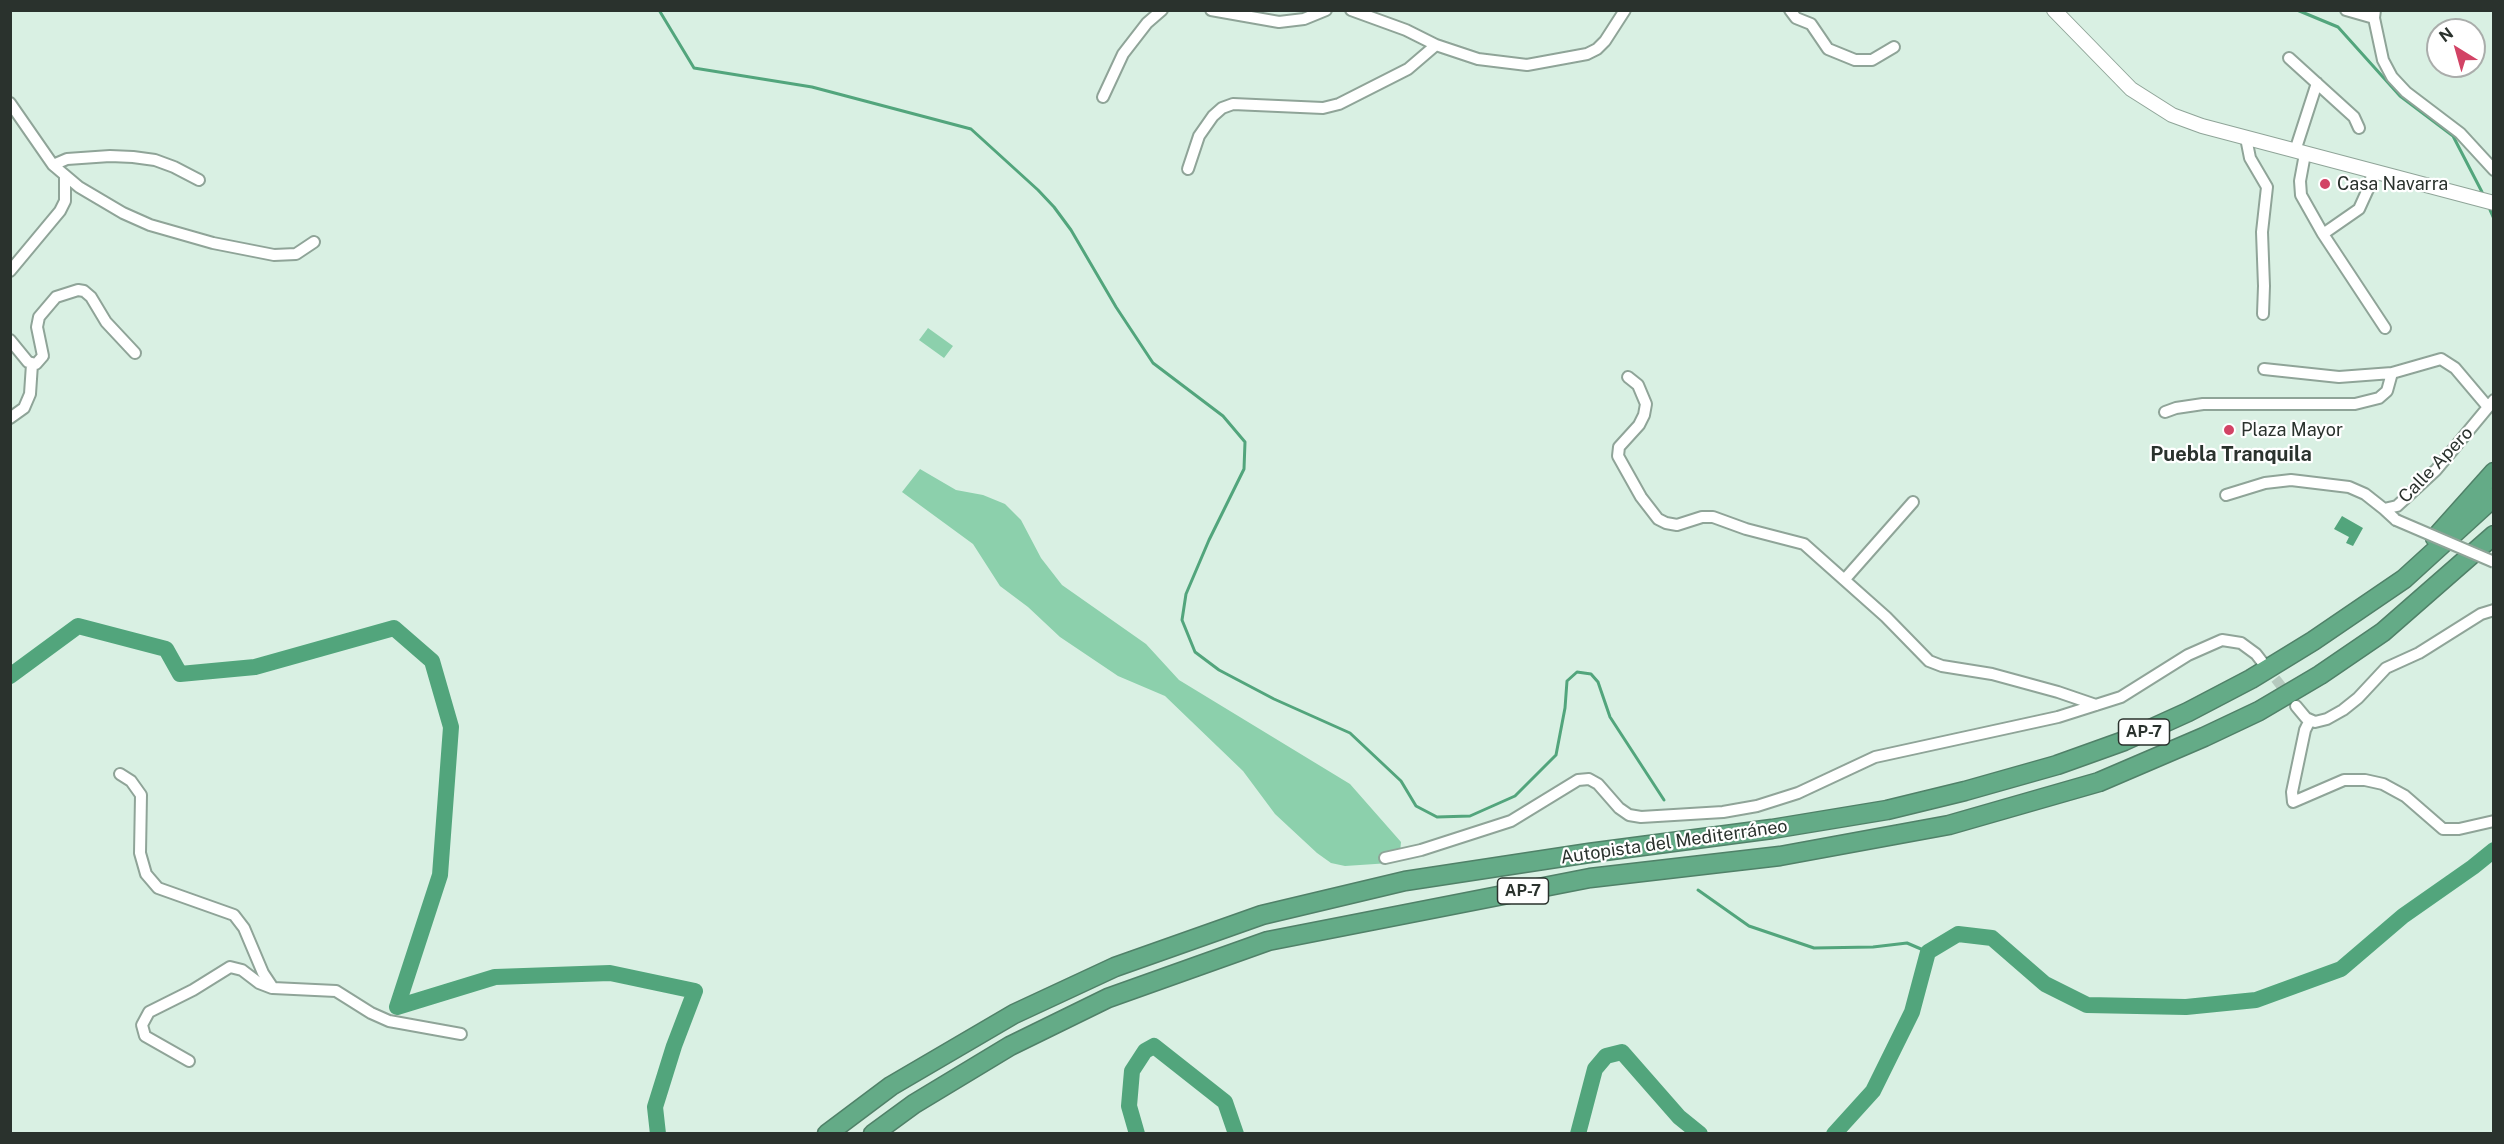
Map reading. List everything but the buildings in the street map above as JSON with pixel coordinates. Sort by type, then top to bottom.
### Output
[{"type":"highway","points":[[2376,598],[2447,525],[2493,472]]},
{"type":"highway","name":"Autopista del Mediterráneo","points":[[827,1134],[891,1086],[1014,1014],[1115,967],[1262,915],[1405,881],[1589,853],[1772,829],[1887,810],[2056,765],[2124,741],[2188,712],[2260,674],[2313,641],[2404,579],[2493,497]]},
{"type":"highway","name":"Autopista del Mediterráneo","points":[[873,1134],[914,1104],[1010,1046],[1098,1003],[1269,941],[1590,878],[1780,856],[1949,825],[2099,782],[2259,711],[2320,675],[2383,632],[2493,535]]},
{"type":"highway","points":[[2383,632],[2423,609],[2493,552]]},
{"type":"main road","points":[[2054,10],[2131,89],[2149,103],[2172,115],[2202,126],[2493,203]]},
{"type":"street","points":[[1103,97],[1123,54],[1147,23],[1162,10]]},
{"type":"street","points":[[1211,10],[1279,22],[1304,18],[1326,10]]},
{"type":"street","points":[[1268,10],[1279,22]]},
{"type":"street","points":[[1351,10],[1406,30],[1436,45],[1478,59],[1498,63],[1540,64],[1587,54],[1597,49],[1625,10]]},
{"type":"street","points":[[1790,10],[1796,18],[1810,24],[1820,41],[1828,49],[1855,60],[1872,60],[1894,47]]},
{"type":"street","points":[[2346,10],[2374,14],[2383,60],[2392,77],[2406,92],[2460,133],[2493,170]]},
{"type":"street","points":[[1188,169],[1199,136],[1213,116],[1222,108],[1233,105],[1323,108],[1338,104],[1408,69],[1436,45]]},
{"type":"street","points":[[2289,58],[2354,117],[2359,128]]},
{"type":"street","points":[[2317,83],[2300,152],[2301,195],[2323,234],[2385,328]]},
{"type":"street","points":[[10,103],[53,165],[65,177],[96,199],[123,213],[150,225],[244,250],[287,256],[306,250],[314,242]]},
{"type":"street","points":[[2246,138],[2250,158],[2267,187],[2262,232],[2264,286],[2262,314]]},
{"type":"street","points":[[53,165],[67,159],[133,157],[155,160],[200,180]]},
{"type":"street","points":[[2323,234],[2359,209],[2369,188],[2373,171]]},
{"type":"street","points":[[10,271],[60,211],[65,201],[65,177]]},
{"type":"street","points":[[32,364],[36,364],[43,356],[37,327],[39,317],[56,297],[78,290],[84,291],[91,297],[106,322],[135,353]]},
{"type":"street","points":[[10,340],[22,356],[32,364]]},
{"type":"street","points":[[2264,369],[2339,377],[2392,373],[2441,359],[2455,368],[2491,403]]},
{"type":"street","points":[[10,418],[24,408],[30,394],[32,364]]},
{"type":"street","points":[[2165,412],[2203,404],[2355,404],[2379,398],[2387,391],[2392,373]]},
{"type":"street","points":[[1628,376],[1638,386],[1646,404],[1639,425],[1619,447],[1618,456],[1651,513],[1666,523],[1677,525],[1702,517],[1713,517],[1746,529],[1804,544],[1845,579],[1929,661],[1942,666],[1992,674],[2096,705]]},
{"type":"street","name":"Calle Apero","points":[[2384,509],[2397,506],[2436,470],[2491,403]]},
{"type":"street","points":[[2226,495],[2265,483],[2291,480],[2349,487],[2365,494],[2384,509]]},
{"type":"street","points":[[1845,579],[1913,502]]},
{"type":"street","name":"Calle Apero","points":[[2384,509],[2396,520],[2493,562]]},
{"type":"street","points":[[2296,706],[2310,720],[2315,722],[2327,719],[2343,710],[2386,668],[2419,653],[2481,614],[2493,610]]},
{"type":"street","points":[[1385,858],[1421,850],[1511,821],[1578,780],[1589,779],[1598,784],[1619,808],[1629,815],[1641,817],[1723,812],[1757,806],[1798,793],[1875,757],[2058,717],[2121,697],[2188,655],[2222,640],[2241,643],[2256,654],[2266,667]]},
{"type":"street","points":[[2310,720],[2305,730],[2294,781],[2293,802],[2344,780],[2365,780],[2383,784],[2405,796],[2442,829],[2459,830],[2493,820]]},
{"type":"street","points":[[120,774],[131,781],[141,795],[140,853],[146,874],[158,888],[234,915],[239,920],[263,973],[273,988]]},
{"type":"street","points":[[189,1061],[145,1036],[142,1025],[149,1012],[194,990],[230,967],[236,967],[259,983],[273,988],[336,991],[371,1013],[389,1021],[460,1034]]},
{"type":"shaded area","points":[[928,328],[953,346],[944,358],[919,340]]},
{"type":"shaded area","points":[[920,469],[956,490],[983,495],[1005,504],[1021,520],[1041,558],[1062,585],[1146,644],[1179,680],[1350,784],[1401,842],[1400,853],[1390,863],[1345,866],[1331,863],[1317,853],[1275,814],[1243,771],[1165,696],[1118,676],[1060,637],[1028,607],[1000,586],[973,544],[902,492]]},
{"type":"shaded area","points":[[2342,516],[2363,528],[2353,546],[2346,543],[2349,537],[2334,529]]},
{"type":"waterway","points":[[659,10],[694,68],[812,87],[971,129],[1054,207],[1071,230],[1116,307],[1153,363],[1223,416],[1245,442],[1244,469],[1209,540],[1186,594],[1182,620],[1195,652],[1219,670],[1274,699],[1350,733],[1401,781],[1416,806],[1437,817],[1470,816],[1515,796],[1556,755],[1565,708],[1567,681],[1577,672],[1591,674],[1598,682],[1610,717],[1664,800]]},
{"type":"waterway","points":[[2297,10],[2338,27],[2400,96],[2453,136],[2482,192]]},
{"type":"waterway","points":[[2490,210],[2494,219]]},
{"type":"waterway","points":[[10,676],[78,626],[166,649],[180,674],[255,667],[394,628],[432,661],[451,727],[440,875],[397,1007],[495,977],[610,973],[695,991],[674,1046],[655,1107],[658,1134]]},
{"type":"waterway","points":[[1834,1134],[1873,1091],[1912,1012],[1928,952],[1958,934],[1992,938],[2045,984],[2087,1005],[2186,1007],[2256,1000],[2341,969],[2403,916],[2494,850]]},
{"type":"waterway","points":[[1698,890],[1749,926],[1814,948],[1873,947],[1907,943],[1928,952]]},
{"type":"waterway","points":[[1137,1134],[1129,1106],[1132,1071],[1145,1051],[1154,1046],[1225,1102],[1236,1134]]},
{"type":"waterway","points":[[1578,1134],[1595,1069],[1606,1056],[1622,1052],[1679,1117],[1700,1134]]},
{"type":"tunnel","points":[[2266,667],[2290,697]]},
{"type":"place","name":"Casa Navarra","points":[[2325,184]]},
{"type":"place","name":"Plaza Mayor","points":[[2229,430]]},
{"type":"district","name":"Puebla Tranquila","points":[[2231,455]]}]
